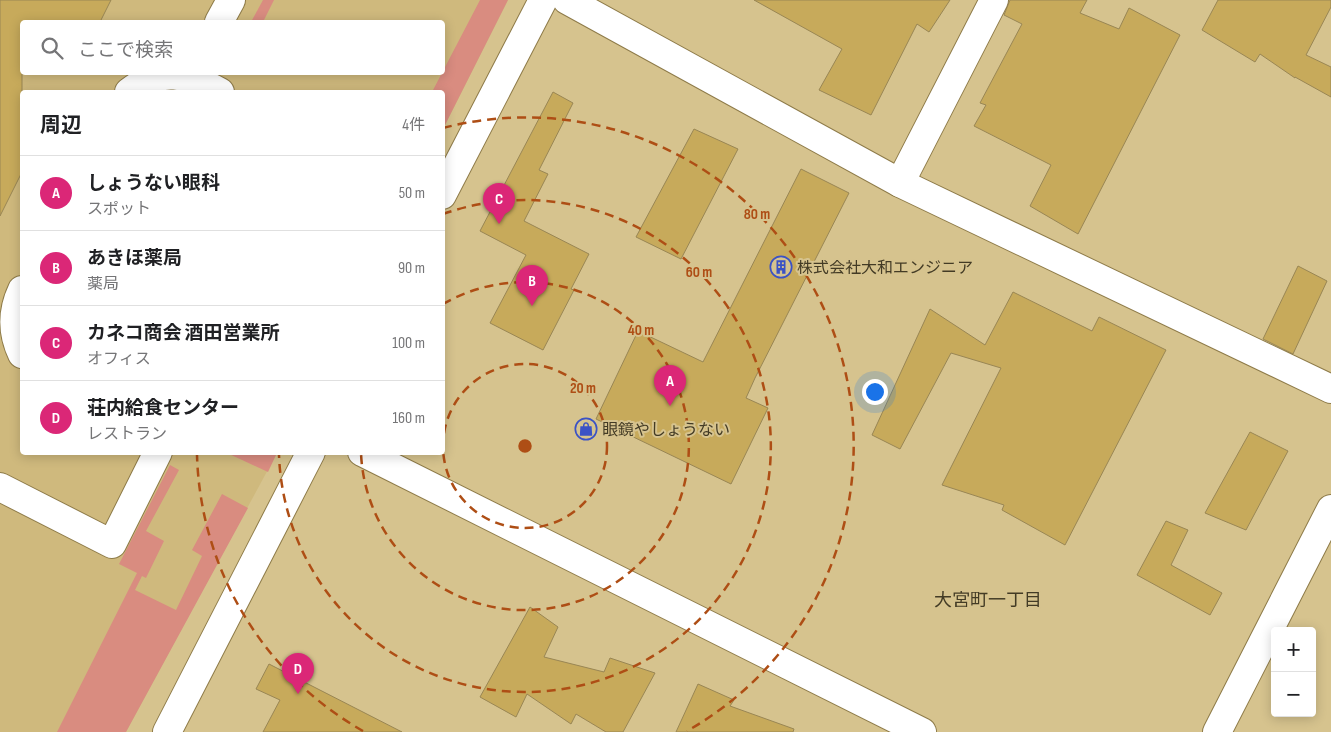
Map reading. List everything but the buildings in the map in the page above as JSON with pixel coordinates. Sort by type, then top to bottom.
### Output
[{"type":"street","points":[[220,20],[231,0]]},
{"type":"street","points":[[445,189],[543,0]]},
{"type":"street","points":[[567,0],[900,183],[1331,390]]},
{"type":"street","points":[[900,183],[994,0]]},
{"type":"street","points":[[132,90],[161,76],[181,75],[202,82],[216,90]]},
{"type":"street","points":[[20,296],[15,308],[14,325],[20,349]]},
{"type":"street","points":[[0,487],[112,544],[156,455]]},
{"type":"street","points":[[167,732],[309,455]]},
{"type":"street","points":[[368,455],[922,732]]},
{"type":"street","points":[[1217,732],[1331,509]]},
{"type":"shaded area","points":[[0,0],[508,0],[445,125],[445,90],[20,90],[20,455],[276,455],[126,732],[0,732]]},
{"type":"shaded area","points":[[263,0],[274,0],[264,20],[252,20]]},
{"type":"shaded area","points":[[480,0],[508,0],[445,125],[445,90],[433,90],[441,75],[445,75],[445,67]]},
{"type":"shaded area","points":[[231,455],[276,455],[268,472]]},
{"type":"shaded area","points":[[170,465],[179,470],[146,531],[164,541],[146,578],[142,576],[135,590],[176,610],[202,556],[192,550],[222,494],[248,508],[126,732],[57,732],[137,573],[119,564]]},
{"type":"place","name":"カネコ商会 酒田営業所","points":[[499,224]]},
{"type":"place","name":"株式会社大和エンジニア","points":[[781,267]]},
{"type":"place","name":"あきほ薬局","points":[[532,306]]},
{"type":"place","name":"しょうない眼科","points":[[670,406]]},
{"type":"place","name":"眼鏡やしょうない","points":[[586,429]]},
{"type":"place","name":"荘内給食センター","points":[[298,694]]},
{"type":"district","name":"大宮町一丁目","points":[[988,600]]}]
